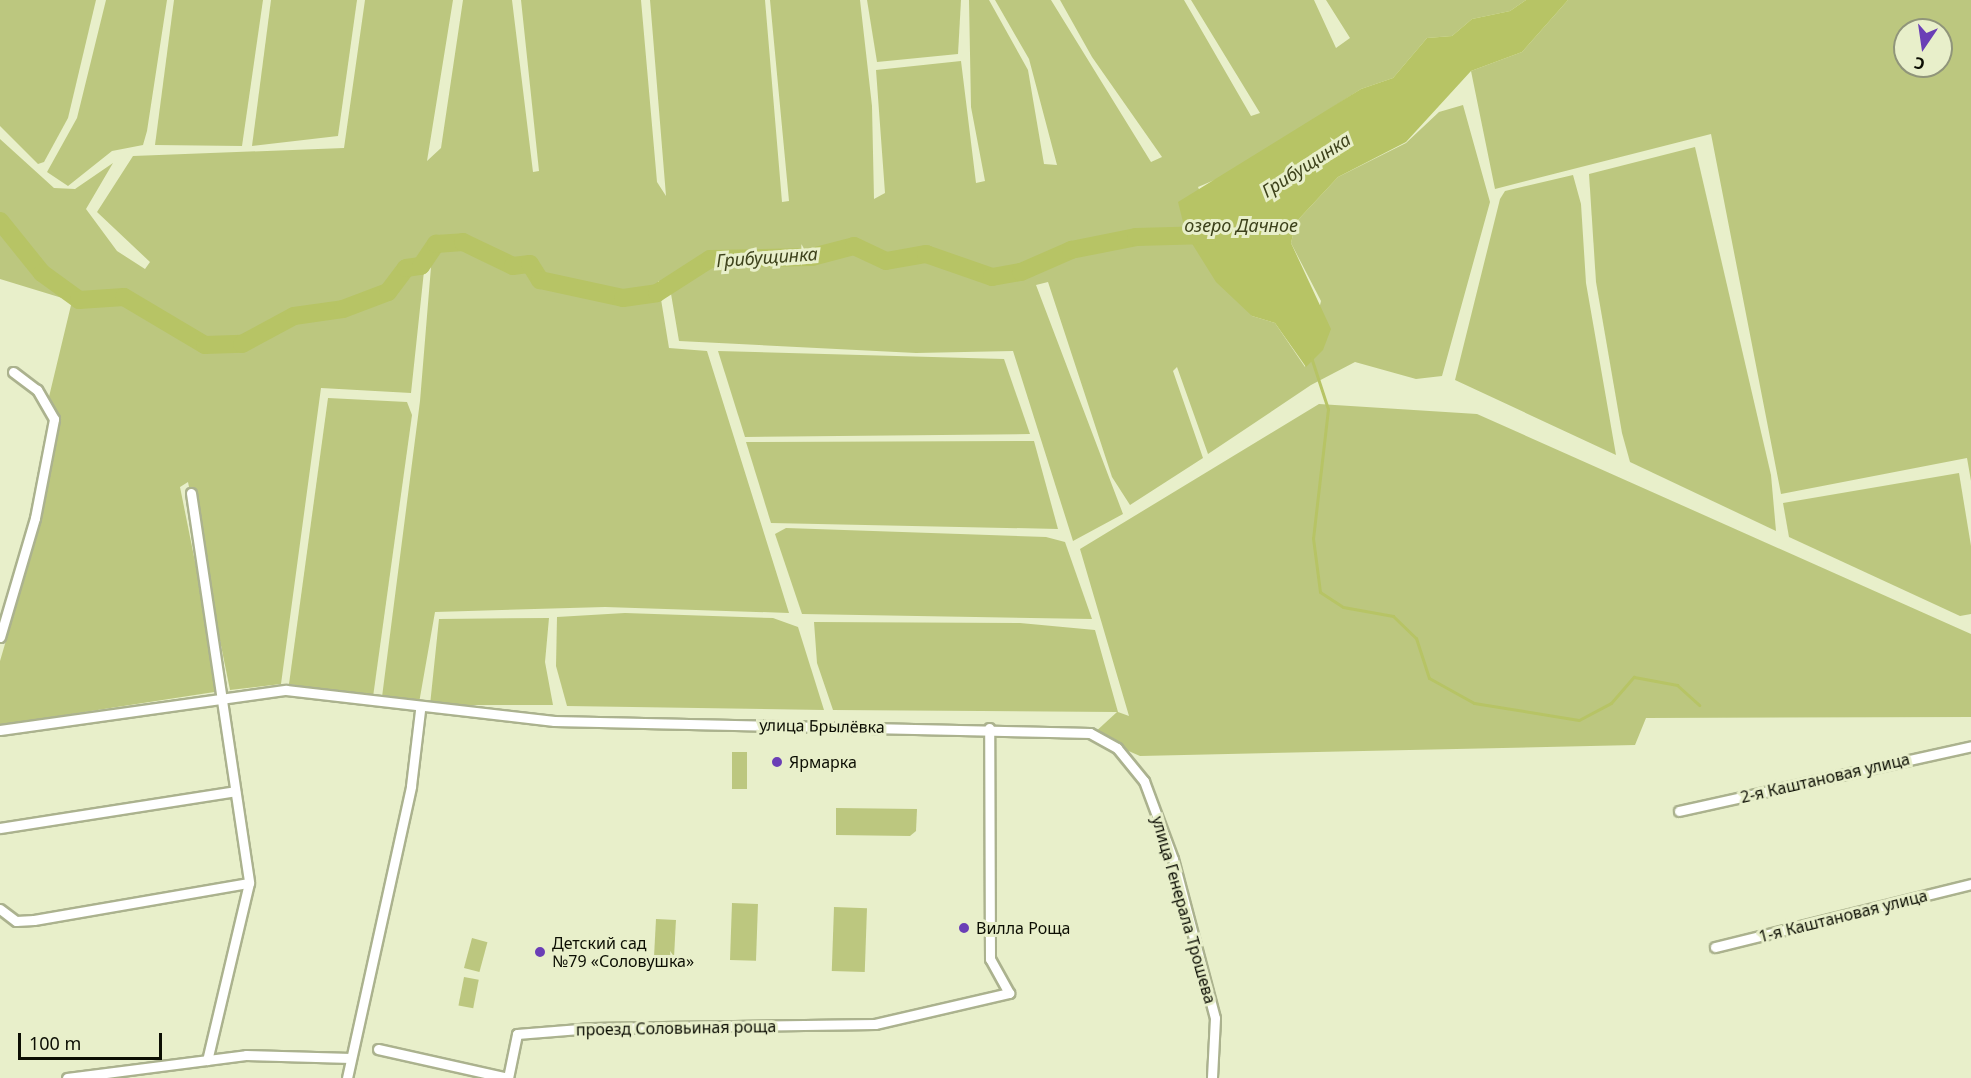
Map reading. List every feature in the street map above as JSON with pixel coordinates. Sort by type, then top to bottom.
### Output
[{"type":"street","points":[[0,637],[35,518],[54,418],[37,390],[13,372]]},
{"type":"street","points":[[190,493],[249,883],[207,1060]]},
{"type":"street","name":"улица Брылёвка","points":[[0,730],[220,695],[285,690],[420,710],[554,721],[989,728],[1090,733]]},
{"type":"street","points":[[347,1078],[411,786],[420,710]]},
{"type":"street","name":"проезд Соловьиная роща","points":[[378,1049],[508,1078],[517,1034],[592,1028],[875,1024],[1009,993],[990,959],[989,728]]},
{"type":"street","name":"улица Генерала Трошева","points":[[1090,733],[1127,756],[1144,781],[1173,860],[1215,1018],[1212,1078]]},
{"type":"street","name":"2-я Каштановая улица","points":[[1679,811],[1971,746]]},
{"type":"street","points":[[0,828],[235,791]]},
{"type":"street","points":[[0,909],[16,921],[34,921],[249,883]]},
{"type":"street","name":"1-я Каштановая улица","points":[[1715,947],[1971,884]]},
{"type":"street","points":[[67,1078],[207,1060],[351,1058]]},
{"type":"shaded area","points":[[0,0],[96,0],[68,118],[44,162],[38,164],[0,126]]},
{"type":"shaded area","points":[[106,0],[167,0],[147,131],[143,145],[112,151],[68,186],[47,172],[77,118]]},
{"type":"shaded area","points":[[174,0],[263,0],[242,146],[155,145]]},
{"type":"shaded area","points":[[271,0],[357,0],[338,136],[252,146]]},
{"type":"shaded area","points":[[365,0],[453,0],[427,161],[441,148],[463,0],[512,0],[533,172],[539,171],[521,0],[641,0],[657,182],[666,196],[650,0],[765,0],[782,202],[789,201],[770,0],[860,0],[872,106],[874,199],[885,193],[876,70],[961,61],[976,183],[985,181],[971,107],[969,0],[989,0],[1028,70],[1044,164],[1057,165],[1029,59],[995,0],[1051,0],[1151,162],[1162,157],[1092,57],[1060,0],[1184,0],[1251,116],[1260,113],[1191,0],[1314,0],[1336,48],[1350,38],[1326,0],[1526,0],[1510,11],[1472,19],[1452,36],[1427,38],[1393,78],[1361,89],[1231,173],[1198,187],[1252,316],[1275,323],[1305,367],[1321,301],[1291,243],[1296,222],[1338,177],[1406,143],[1439,112],[1463,105],[1490,202],[1442,376],[1416,379],[1355,362],[1311,385],[1208,454],[1177,367],[1173,371],[1203,458],[1130,505],[1112,477],[1048,282],[1036,285],[1123,514],[1073,541],[1013,351],[916,353],[679,341],[669,282],[658,281],[669,348],[707,351],[789,613],[605,607],[435,612],[419,703],[382,697],[420,401],[431,267],[424,271],[411,393],[321,388],[281,684],[230,690],[188,482],[180,487],[221,691],[0,725],[0,661],[41,521],[61,420],[48,401],[72,301],[0,279],[0,139],[54,188],[75,189],[113,163],[86,209],[117,251],[145,269],[150,262],[97,212],[133,156],[344,148]]},
{"type":"shaded area","points":[[867,0],[961,0],[958,54],[877,62]]},
{"type":"shaded area","points":[[1568,0],[1971,0],[1971,481],[1967,458],[1781,494],[1711,134],[1495,189],[1471,71],[1522,52]]},
{"type":"shaded area","points":[[1695,147],[1771,475],[1776,531],[1630,462],[1622,433],[1596,282],[1589,174]]},
{"type":"shaded area","points":[[1573,175],[1581,204],[1586,283],[1616,455],[1455,380],[1500,199],[1505,191]]},
{"type":"shaded area","points":[[718,351],[1004,359],[1030,434],[745,437]]},
{"type":"shaded area","points":[[328,398],[407,402],[412,415],[373,697],[289,684]]},
{"type":"shaded area","points":[[1319,404],[1477,414],[1971,634],[1971,717],[1646,718],[1635,745],[1140,756],[1092,735],[1117,712],[833,710],[817,663],[814,622],[1020,623],[1095,630],[1118,712],[1129,716],[1080,549]]},
{"type":"shaded area","points":[[1034,441],[1058,529],[771,523],[746,442]]},
{"type":"shaded area","points":[[1959,473],[1971,546],[1971,614],[1960,616],[1789,537],[1783,503]]},
{"type":"shaded area","points":[[786,528],[1046,537],[1065,542],[1092,619],[802,614],[775,534]]},
{"type":"shaded area","points":[[625,613],[773,618],[798,627],[824,710],[567,706],[556,666],[557,617]]},
{"type":"shaded area","points":[[549,618],[545,662],[553,705],[430,705],[439,619]]},
{"type":"shaded area","points":[[732,752],[747,752],[747,789],[732,789]]},
{"type":"shaded area","points":[[836,808],[917,809],[916,831],[910,836],[836,835]]},
{"type":"shaded area","points":[[732,903],[758,904],[756,961],[730,960]]},
{"type":"shaded area","points":[[834,907],[867,908],[865,972],[832,971]]},
{"type":"shaded area","points":[[656,919],[676,920],[673,969],[653,968]]},
{"type":"shaded area","points":[[472,938],[487,942],[479,972],[464,968]]},
{"type":"shaded area","points":[[464,977],[479,980],[473,1008],[458,1005]]},
{"type":"water","name":"озеро Дачное","points":[[1526,0],[1568,0],[1522,52],[1471,71],[1406,142],[1338,177],[1296,222],[1291,243],[1331,329],[1323,350],[1306,367],[1275,323],[1252,316],[1216,282],[1186,234],[1178,202],[1361,89],[1393,78],[1427,38],[1452,36],[1472,19],[1510,11]]},
{"type":"waterway","name":"Грибущинка","points":[[0,221],[42,273],[79,300],[124,297],[205,345],[242,344],[294,316],[343,309],[388,292],[406,268],[421,266],[436,244],[463,242],[513,266],[530,264],[540,280],[623,298],[657,293],[710,259],[812,257],[854,246],[886,261],[926,254],[992,277],[1021,272],[1071,250],[1136,237],[1209,235]]},
{"type":"waterway","points":[[1311,357],[1328,409],[1313,538],[1320,592],[1343,607],[1393,616],[1416,638],[1429,678],[1474,703],[1579,720],[1611,703],[1634,677],[1677,685],[1699,705]]},
{"type":"place","name":"Ярмарка","points":[[777,762]]},
{"type":"place","name":"Вилла Роща","points":[[964,928]]},
{"type":"place","name":"Детский сад №79 «Соловушка»","points":[[540,952]]}]
